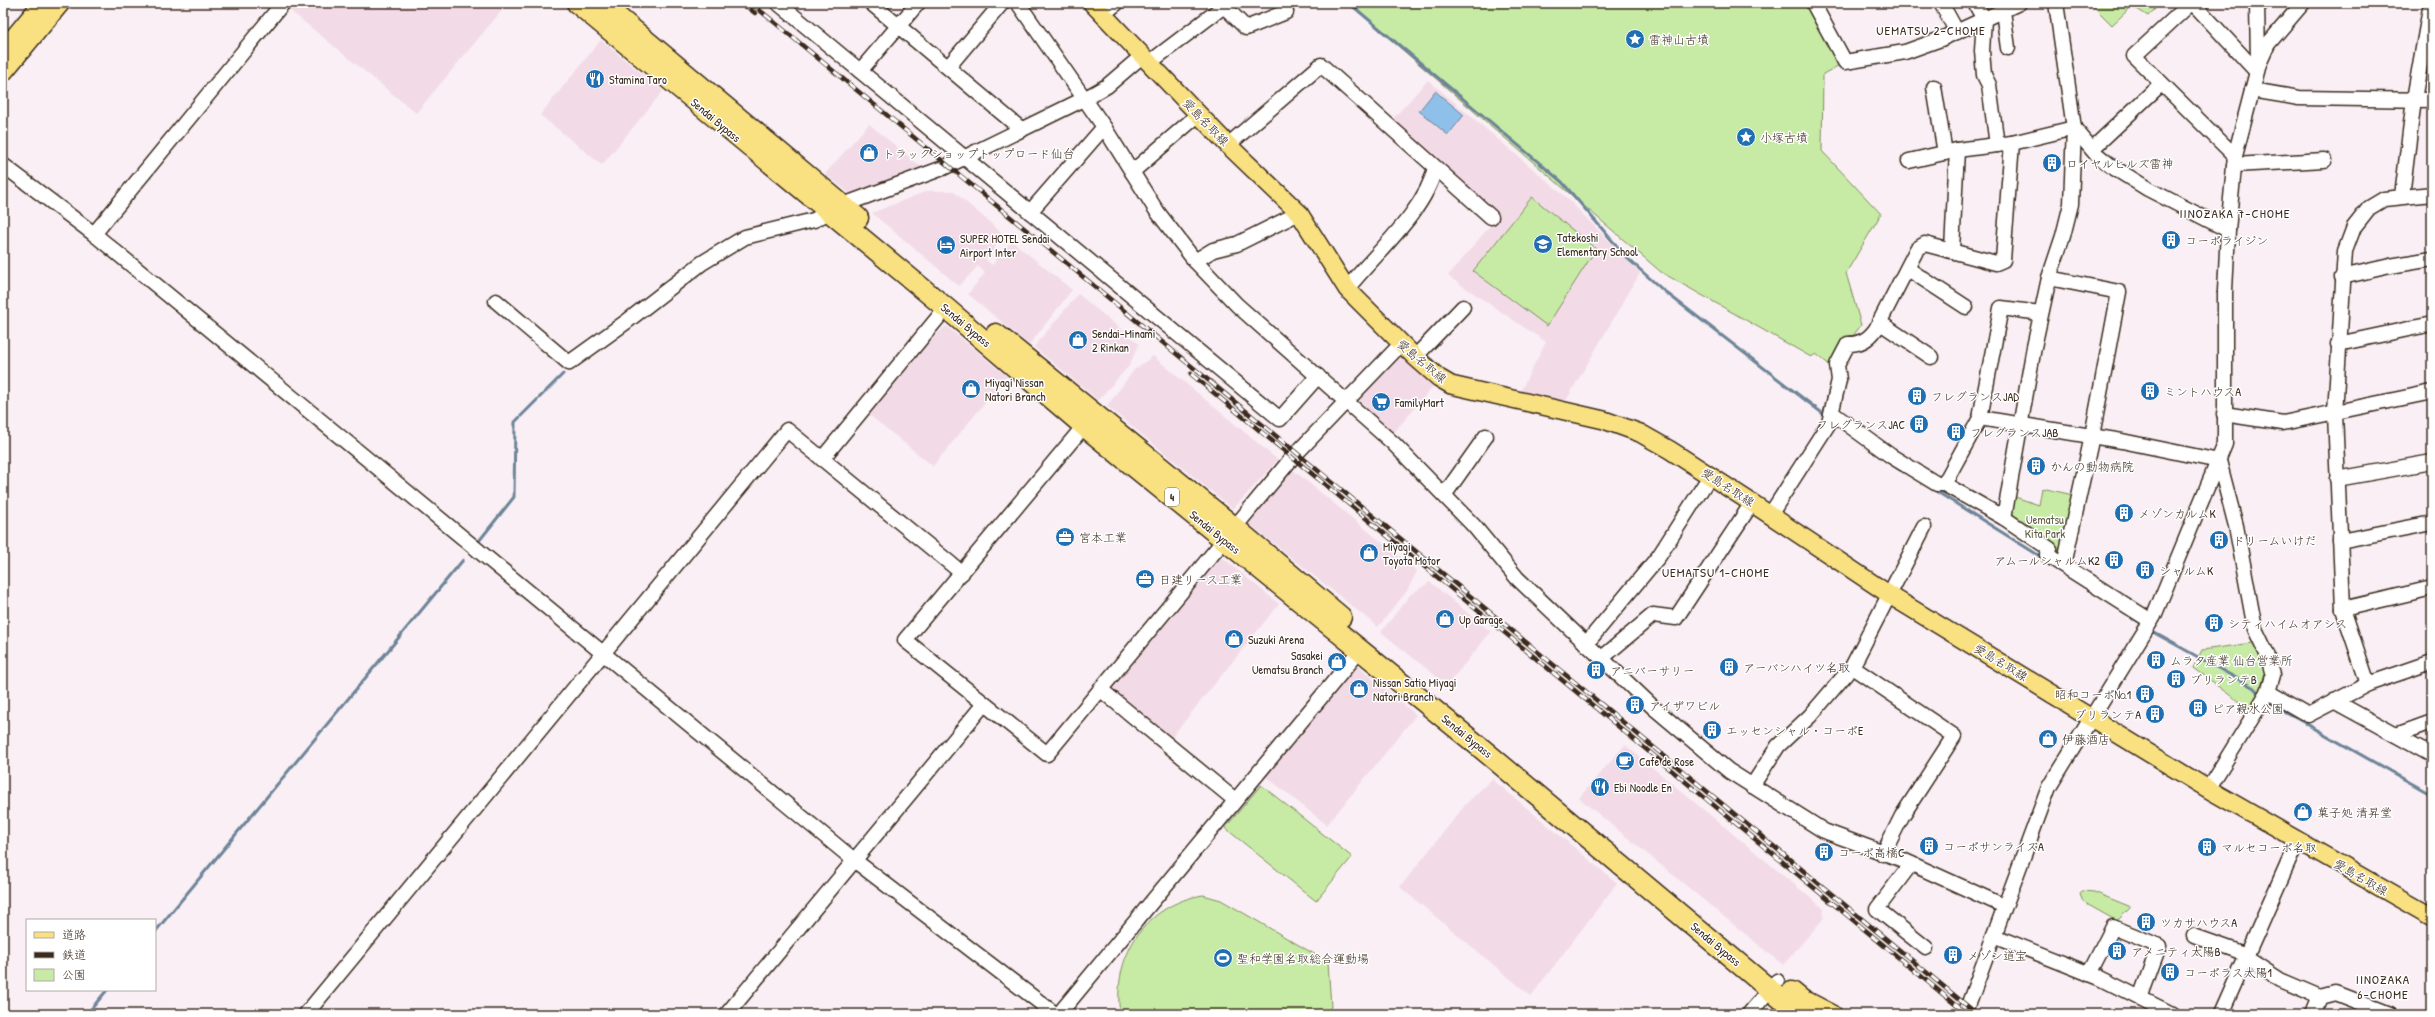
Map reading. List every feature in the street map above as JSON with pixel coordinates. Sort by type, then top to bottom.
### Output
[{"type":"highway","name":"Sendai Bypass","points":[[577,3],[836,209],[966,310],[1229,533],[1773,985]]},
{"type":"highway","name":"Sendai Bypass","points":[[600,3],[836,209],[946,308],[1084,426],[1229,533],[1360,650],[1773,985],[1799,1005],[1819,1014]]},
{"type":"main road","points":[[3,50],[42,3]]},
{"type":"main road","points":[[3,73],[62,3]]},
{"type":"main road","name":"愛島名取線","points":[[1098,9],[1228,145],[1299,212],[1347,289],[1401,344],[1439,378],[1451,385],[1604,420],[1640,433],[1770,514],[1888,594],[2208,788],[2432,917]]},
{"type":"main road","points":[[1799,1005],[1833,1014]]},
{"type":"street","points":[[94,234],[282,3]]},
{"type":"street","points":[[778,3],[1280,419],[1318,376]]},
{"type":"street","points":[[871,3],[949,66],[1021,129]]},
{"type":"street","points":[[860,71],[918,3]]},
{"type":"street","points":[[949,66],[1002,3]]},
{"type":"street","points":[[1018,3],[1104,127],[1156,210],[1195,261],[1237,305],[1346,401],[1445,494],[1517,578],[1691,742],[1752,786],[1824,830],[1910,864],[2004,906]]},
{"type":"street","points":[[1098,9],[1117,3]]},
{"type":"street","points":[[1813,3],[1845,62],[1905,52],[1957,32],[2019,3]]},
{"type":"street","points":[[1941,3],[1957,32]]},
{"type":"street","points":[[1976,3],[1984,19],[1982,51],[1984,75],[1989,85],[1997,145]]},
{"type":"street","points":[[2004,518],[2041,313],[2049,278],[2063,236],[2071,204],[2074,128],[2056,3]]},
{"type":"street","points":[[2258,67],[2192,3],[2134,56],[2235,161],[2324,160]]},
{"type":"street","points":[[2257,3],[2258,67]]},
{"type":"street","points":[[1965,1014],[2049,787],[2091,716],[2151,621],[2225,444],[2224,414],[2228,230],[2235,161],[2258,67],[2268,44],[2303,3]]},
{"type":"street","points":[[2402,196],[2414,99],[2431,3]]},
{"type":"street","points":[[496,301],[569,363],[626,322],[702,263],[745,237],[795,225],[934,171],[1084,99],[1146,60],[1224,6],[1246,28],[1286,12]]},
{"type":"street","points":[[2003,11],[2008,48]]},
{"type":"street","points":[[1228,145],[1321,65],[1491,217]]},
{"type":"street","points":[[2092,149],[2161,84]]},
{"type":"street","points":[[1934,87],[1951,151],[1952,250]]},
{"type":"street","points":[[2252,90],[2299,98],[2432,100]]},
{"type":"street","points":[[1132,172],[1199,114]]},
{"type":"street","points":[[1030,212],[1104,127]]},
{"type":"street","points":[[1909,161],[1951,151],[2012,143],[2074,128]]},
{"type":"street","points":[[2074,128],[2092,149],[2111,166],[2148,189],[2228,230]]},
{"type":"street","points":[[1770,514],[1831,417],[1839,380],[1837,365],[1848,344],[1858,344],[1870,337],[1880,322],[1917,249],[1925,244],[1996,263],[2003,260],[2012,143]]},
{"type":"street","points":[[3,165],[94,234],[602,654],[854,860],[1055,1014]]},
{"type":"street","points":[[1347,289],[1368,262],[1391,240],[1414,210],[1431,184],[1435,168]]},
{"type":"street","points":[[2368,684],[2343,609],[2335,413],[2342,277],[2345,250],[2354,227],[2369,208],[2384,199],[2432,194]]},
{"type":"street","points":[[1195,261],[1213,250],[1237,244],[1299,212]]},
{"type":"street","points":[[2342,277],[2390,266],[2432,259]]},
{"type":"street","points":[[1908,269],[1966,307]]},
{"type":"street","points":[[2049,278],[2119,292],[2092,436],[2064,565]]},
{"type":"street","points":[[1415,357],[1463,307]]},
{"type":"street","points":[[822,459],[946,308]]},
{"type":"street","points":[[1944,484],[1980,418],[2001,308],[2041,313]]},
{"type":"street","points":[[1880,322],[1931,357]]},
{"type":"street","points":[[2338,344],[2432,324]]},
{"type":"street","points":[[1084,426],[905,640],[1047,754],[1292,458],[1401,344]]},
{"type":"street","points":[[2224,414],[2283,423],[2432,392]]},
{"type":"street","points":[[1831,417],[1937,484],[1944,484],[2004,518],[2050,549],[2047,555],[2151,621]]},
{"type":"street","points":[[1980,418],[2092,436],[2219,461]]},
{"type":"street","points":[[306,1014],[787,430],[962,573]]},
{"type":"street","points":[[1445,494],[1486,436]]},
{"type":"street","points":[[2208,788],[2268,692],[2273,675],[2267,654],[2255,629],[2236,526],[2219,461]]},
{"type":"street","points":[[2337,479],[2432,462]]},
{"type":"street","points":[[1586,644],[1659,556],[1710,476]]},
{"type":"street","points":[[1602,658],[1653,615],[1676,618],[1752,503]]},
{"type":"street","points":[[2340,541],[2432,523]]},
{"type":"street","points":[[1752,786],[1778,746],[1810,716],[1852,666],[1924,527]]},
{"type":"street","points":[[2343,609],[2432,588]]},
{"type":"street","points":[[1059,1014],[1360,650]]},
{"type":"street","points":[[2268,692],[2308,715],[2368,684],[2432,662]]},
{"type":"street","points":[[1852,666],[1954,736],[1902,816],[1883,854]]},
{"type":"street","points":[[1100,689],[1236,800]]},
{"type":"street","points":[[2334,701],[2432,755]]},
{"type":"street","points":[[727,1014],[984,704]]},
{"type":"street","points":[[2396,735],[2432,722]]},
{"type":"street","points":[[2221,1014],[2298,840]]},
{"type":"street","points":[[1910,864],[1877,909],[1926,948]]},
{"type":"street","points":[[2089,974],[2113,927],[2159,946],[2140,998]]},
{"type":"street","points":[[1994,936],[2089,974],[2172,1014]]},
{"type":"street","points":[[2202,939],[2194,936],[2242,953],[2246,958],[2280,980],[2320,997],[2335,993],[2389,1014]]},
{"type":"street","points":[[1749,1014],[1773,985]]},
{"type":"street","points":[[2313,1014],[2320,997]]},
{"type":"shaded area","points":[[291,3],[508,3],[416,113],[287,8]]},
{"type":"shaded area","points":[[601,40],[663,91],[602,165],[540,115]]},
{"type":"shaded area","name":"Tatekoshi Elementary School","points":[[1428,80],[1566,197],[1640,273],[1564,404],[1519,394],[1546,342],[1448,276],[1498,216],[1391,121]]},
{"type":"shaded area","points":[[869,124],[925,170],[854,197],[825,174]]},
{"type":"shaded area","points":[[927,191],[953,191],[1001,232],[994,250],[985,259],[992,265],[1012,241],[1072,290],[1029,345],[968,294],[985,273],[978,266],[959,286],[872,213]]},
{"type":"shaded area","points":[[1078,294],[1139,344],[1129,366],[1098,400],[1034,347]]},
{"type":"shaded area","points":[[946,326],[1007,376],[933,466],[868,414],[918,352]]},
{"type":"shaded area","points":[[1400,352],[1435,384],[1391,436],[1354,401]]},
{"type":"shaded area","points":[[1153,356],[1278,460],[1233,509],[1107,406],[1134,370]]},
{"type":"shaded area","points":[[1293,470],[1417,571],[1407,591],[1378,627],[1248,523]]},
{"type":"shaded area","points":[[1218,554],[1279,604],[1171,738],[1109,687]]},
{"type":"shaded area","points":[[1430,582],[1491,632],[1447,685],[1381,632],[1410,595]]},
{"type":"shaded area","points":[[1356,664],[1416,715],[1327,825],[1264,775]]},
{"type":"shaded area","points":[[1625,745],[1824,909],[1823,919],[1783,965],[1579,798]]},
{"type":"shaded area","points":[[1492,779],[1617,883],[1531,996],[1400,887],[1466,804]]},
{"type":"green space","points":[[1352,3],[1813,3],[1845,62],[1823,74],[1822,151],[1881,214],[1846,273],[1861,325],[1831,366],[1816,354],[1811,357],[1661,272],[1377,28]]},
{"type":"green space","points":[[2090,3],[2161,3],[2148,16],[2137,9],[2130,8],[2112,25]]},
{"type":"green space","points":[[1532,197],[1596,249],[1547,326],[1473,271]]},
{"type":"green space","name":"Uematsu Kita Park","points":[[2042,488],[2073,495],[2060,560],[2008,528],[2015,497],[2039,505]]},
{"type":"green space","points":[[2253,643],[2262,663],[2264,677],[2263,684],[2250,710],[2193,668],[2202,650]]},
{"type":"green space","points":[[1261,785],[1352,857],[1316,901],[1225,828]]},
{"type":"green space","points":[[2082,891],[2094,892],[2131,907],[2117,921],[2083,902],[2080,894]]},
{"type":"green space","name":"聖和学園名取総合運動場","points":[[1203,895],[1221,900],[1328,962],[1331,1007],[1324,1014],[1120,1014],[1119,993],[1121,973],[1127,954],[1136,937],[1149,922],[1164,910],[1182,901]]},
{"type":"water","points":[[1435,91],[1464,115],[1448,135],[1419,111]]},
{"type":"waterway","points":[[1349,3],[1562,182],[1627,258],[1664,291],[1826,416]]},
{"type":"waterway","points":[[479,541],[514,497],[515,422],[563,374]]},
{"type":"waterway","points":[[1875,453],[1900,470]]},
{"type":"waterway","points":[[1931,488],[2043,558]]},
{"type":"waterway","points":[[156,931],[463,560]]},
{"type":"waterway","points":[[2131,617],[2141,623]]},
{"type":"waterway","points":[[2151,631],[2256,689],[2261,695]]},
{"type":"waterway","points":[[2266,701],[2432,795]]},
{"type":"waterway","points":[[87,1014],[106,991]]},
{"type":"railway","points":[[742,3],[755,13]]},
{"type":"railway","points":[[751,3],[1977,1014]]},
{"type":"railway","points":[[1191,374],[1967,1014]]},
{"type":"place","name":"雷神山古墳","points":[[1635,39]]},
{"type":"place","name":"Stamina Taro","points":[[595,79]]},
{"type":"place","name":"小塚古墳","points":[[1746,137]]},
{"type":"place","name":"トラックショップトップロード仙台","points":[[869,153]]},
{"type":"place","name":"ロイヤルヒルズ雷神","points":[[2052,163]]},
{"type":"place","name":"コーポライジン","points":[[2171,240]]},
{"type":"place","name":"Tatekoshi Elementary School","points":[[1543,244]]},
{"type":"place","name":"SUPER HOTEL Sendai Airport Inter","points":[[946,245]]},
{"type":"place","name":"Sendai-Minami 2 Rinkan","points":[[1078,340]]},
{"type":"place","name":"Miyagi Nissan Natori Branch","points":[[971,389]]},
{"type":"place","name":"ミントハウスA","points":[[2150,391]]},
{"type":"place","name":"フレグランスJAD","points":[[1917,396]]},
{"type":"place","name":"FamilyMart","points":[[1381,402]]},
{"type":"place","name":"フレグランスJAC","points":[[1919,424]]},
{"type":"place","name":"フレグランスJAB","points":[[1956,432]]},
{"type":"place","name":"かんの動物病院","points":[[2036,466]]},
{"type":"place","name":"メゾンカルムK","points":[[2124,513]]},
{"type":"place","name":"宮本工業","points":[[1065,537]]},
{"type":"place","name":"ドリームいけだ","points":[[2219,540]]},
{"type":"place","name":"Miyagi Toyota Motor","points":[[1369,553]]},
{"type":"place","name":"アムールシャルムK2","points":[[2114,560]]},
{"type":"place","name":"シャルムK","points":[[2145,570]]},
{"type":"place","name":"日建リース工業","points":[[1145,579]]},
{"type":"place","name":"Up Garage","points":[[1445,619]]},
{"type":"place","name":"シティハイムオアシス","points":[[2214,623]]},
{"type":"place","name":"Suzuki Arena","points":[[1234,639]]},
{"type":"place","name":"ムラタ産業 仙台営業所","points":[[2156,660]]},
{"type":"place","name":"Sasakei Uematsu Branch","points":[[1337,662]]},
{"type":"place","name":"アーバンハイツ名取","points":[[1729,667]]},
{"type":"place","name":"アニバーサリー","points":[[1596,670]]},
{"type":"place","name":"ブリランテB","points":[[2176,679]]},
{"type":"place","name":"Nissan Satio Miyagi Natori Branch","points":[[1359,689]]},
{"type":"place","name":"昭和コーポ№1","points":[[2145,694]]},
{"type":"place","name":"アイザワビル","points":[[1635,705]]},
{"type":"place","name":"ピア親水公園","points":[[2198,708]]},
{"type":"place","name":"ブリランテA","points":[[2155,714]]},
{"type":"place","name":"エッセンシャル・コーポE","points":[[1712,730]]},
{"type":"place","name":"伊藤酒店","points":[[2048,739]]},
{"type":"place","name":"Cafe de Rose","points":[[1625,761]]},
{"type":"place","name":"Ebi Noodle En","points":[[1600,787]]},
{"type":"place","name":"菓子処 清昇堂","points":[[2303,812]]},
{"type":"place","name":"コーポサンライズA","points":[[1929,846]]},
{"type":"place","name":"マルセコーポ名取","points":[[2207,847]]},
{"type":"place","name":"コーポ高橋C","points":[[1824,852]]},
{"type":"place","name":"ツカサハウスA","points":[[2146,922]]},
{"type":"place","name":"アメニティ太陽B","points":[[2117,951]]},
{"type":"place","name":"メゾン道宝","points":[[1953,955]]},
{"type":"place","name":"聖和学園名取総合運動場","points":[[1223,958]]},
{"type":"place","name":"コーポラス太陽1","points":[[2170,972]]},
{"type":"district","name":"UEMATSU 2-CHOME","points":[[1931,30]]},
{"type":"district","name":"IINOZAKA 7-CHOME","points":[[2235,213]]},
{"type":"district","name":"UEMATSU 1-CHOME","points":[[1716,572]]},
{"type":"district","name":"IINOZAKA 6-CHOME","points":[[2383,986]]}]
